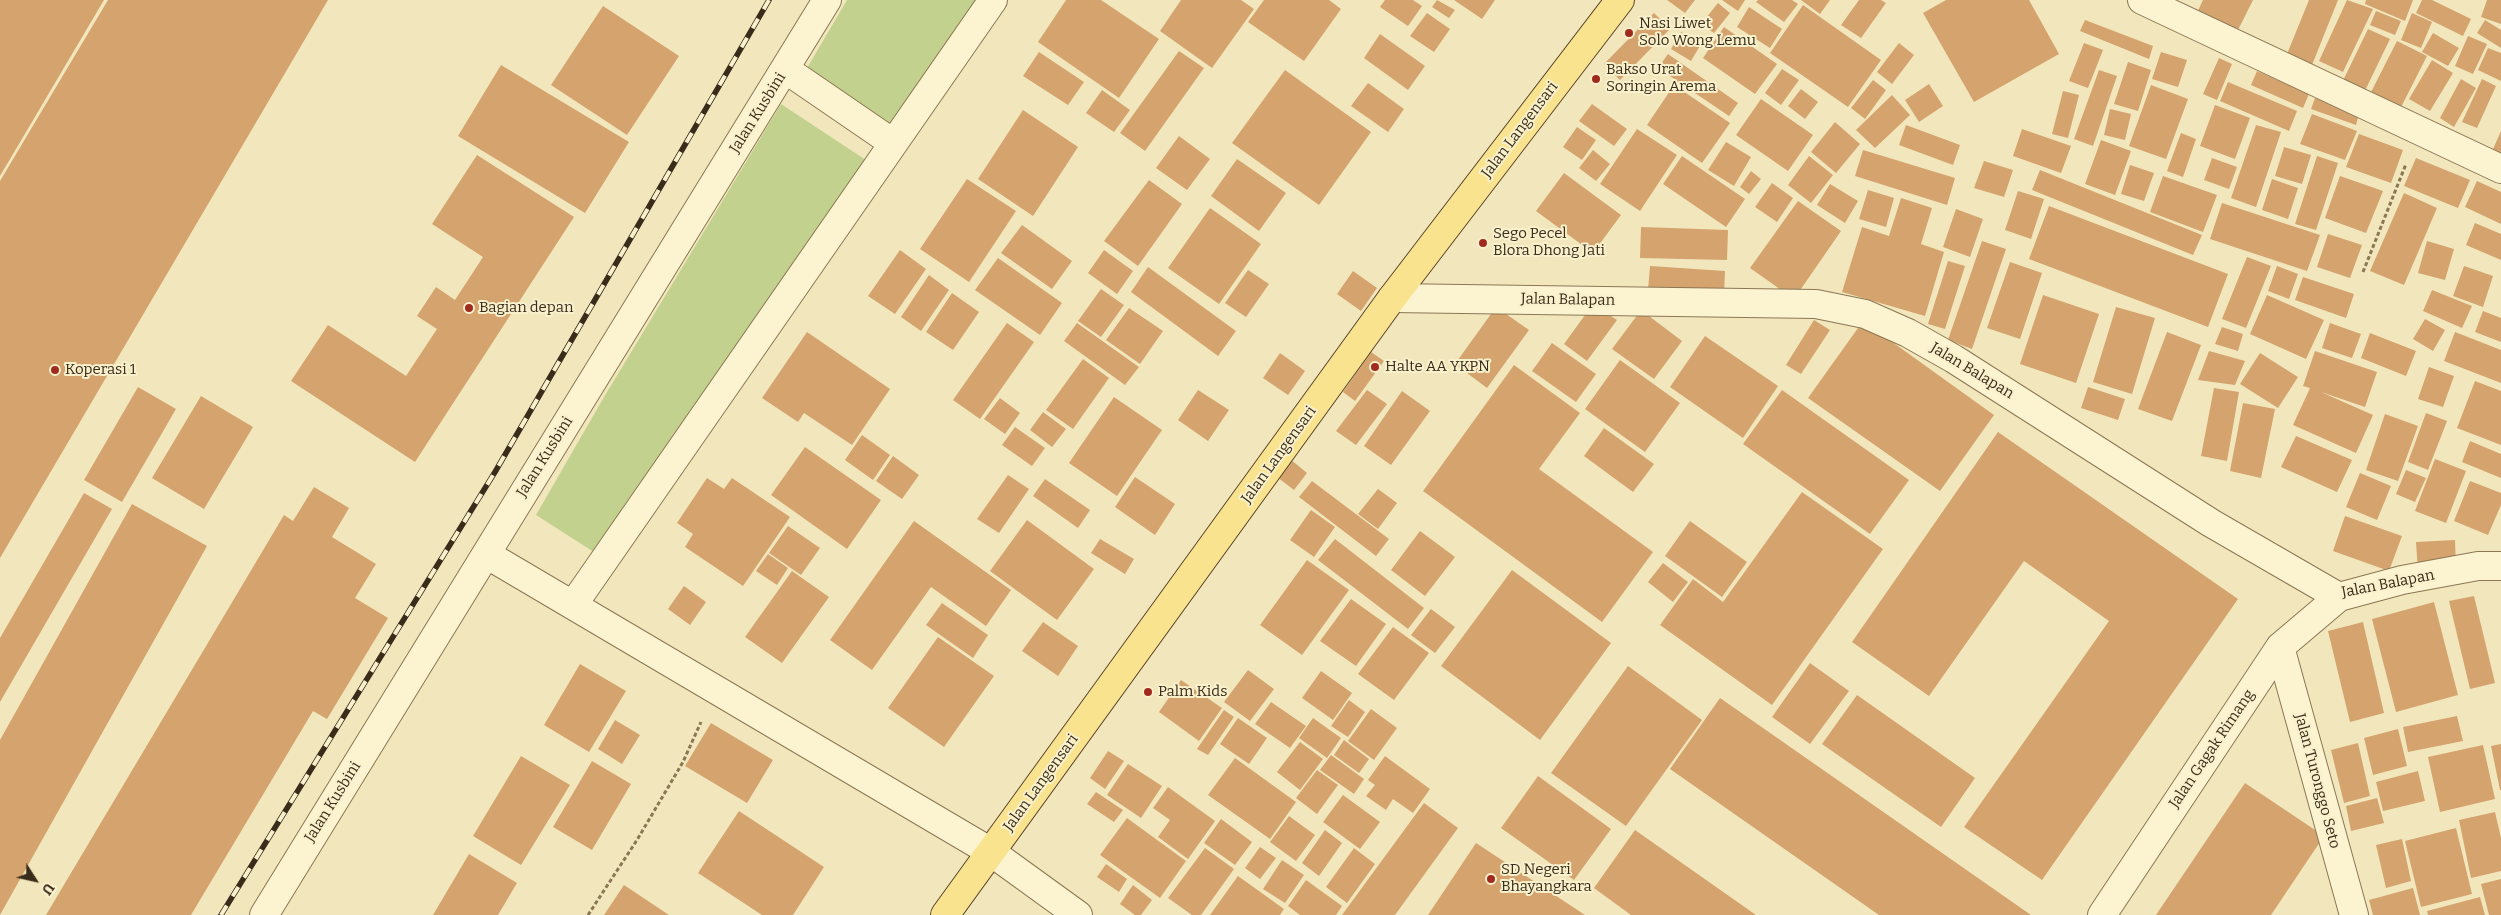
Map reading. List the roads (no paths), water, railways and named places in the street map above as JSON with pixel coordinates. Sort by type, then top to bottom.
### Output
[{"type":"main road","name":"Jalan Langensari","points":[[945,915],[1392,298],[1620,0]]},
{"type":"street","name":"Jalan Kusbini","points":[[264,915],[827,0]]},
{"type":"street","points":[[573,605],[993,0]]},
{"type":"street","points":[[2142,0],[2501,169]]},
{"type":"street","points":[[785,68],[893,143]]},
{"type":"street","name":"Jalan Balapan","points":[[1392,298],[1816,304],[1865,314],[1908,333],[1954,359],[2212,523],[2339,596],[2402,580],[2478,566],[2500,565]]},
{"type":"street","points":[[486,554],[991,852],[1078,915]]},
{"type":"street","name":"Jalan Gagak Rimang","points":[[2102,915],[2280,647],[2339,596]]},
{"type":"street","name":"Jalan Turonggo Seto","points":[[2280,647],[2354,915]]},
{"type":"railway","points":[[221,915],[495,472],[769,0]]},
{"type":"place","name":"Nasi Liwet Solo Wong Lemu","points":[[1629,33]]},
{"type":"place","name":"Bakso Urat Soringin Arema","points":[[1596,79]]},
{"type":"place","name":"Sego Pecel Blora Dhong Jati","points":[[1483,243]]},
{"type":"place","name":"Bagian depan","points":[[469,308]]},
{"type":"place","name":"Halte AA YKPN","points":[[1375,367]]},
{"type":"place","name":"Koperasi 1","points":[[55,370]]},
{"type":"place","name":"Palm Kids","points":[[1148,692]]},
{"type":"place","name":"SD Negeri Bhayangkara","points":[[1491,879]]}]
